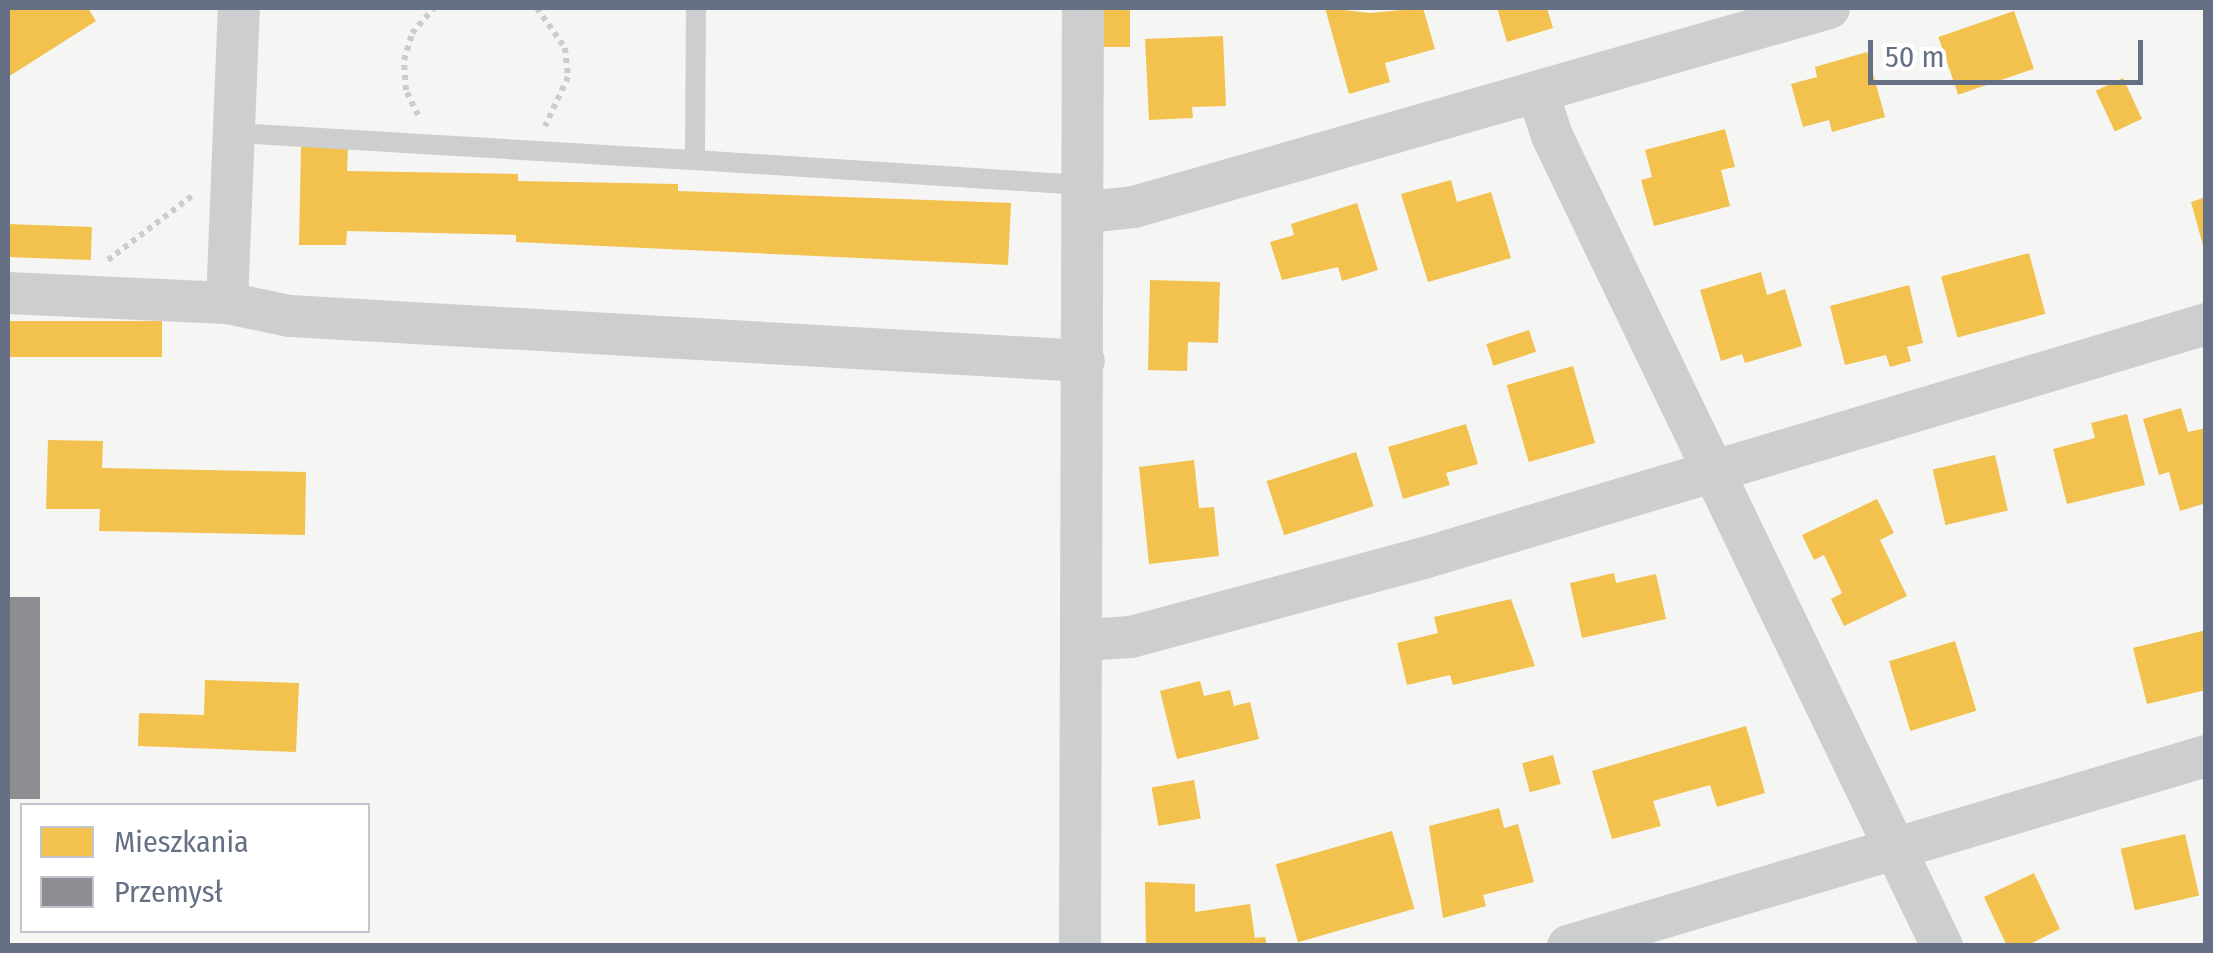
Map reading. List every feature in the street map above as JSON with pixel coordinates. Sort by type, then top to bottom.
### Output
[{"type":"street","points":[[227,303],[238,8]]},
{"type":"street","points":[[1080,946],[1083,8]]},
{"type":"street","points":[[1085,198],[1134,208],[1829,8]]},
{"type":"street","points":[[1538,92],[1552,136],[1942,946]]},
{"type":"street","points":[[8,293],[84,292],[227,303],[290,316],[1084,361]]},
{"type":"street","points":[[1082,640],[1131,638],[1714,472],[2206,324]]},
{"type":"street","points":[[1568,946],[2206,756]]},
{"type":"lane","points":[[695,160],[696,8]]},
{"type":"lane","points":[[236,133],[341,135],[514,154],[695,160],[1085,198]]},
{"type":"path","points":[[434,8],[412,33],[404,60],[406,90],[441,149]]},
{"type":"path","points":[[514,154],[549,122],[568,77],[565,48],[537,8]]},
{"type":"path","points":[[84,292],[104,263],[208,185]]},
{"type":"building: Mieszkania","points":[[8,8],[88,8],[96,21],[8,77]]},
{"type":"building: Mieszkania","points":[[1103,8],[1130,8],[1130,47],[1103,47]]},
{"type":"building: Mieszkania","points":[[1325,8],[1370,13],[1423,8],[1435,49],[1385,63],[1390,82],[1349,94]]},
{"type":"building: Mieszkania","points":[[1497,8],[1547,8],[1553,28],[1507,42]]},
{"type":"building: Mieszkania","points":[[2014,11],[2034,69],[1958,95],[1938,37]]},
{"type":"building: Mieszkania","points":[[1223,36],[1226,106],[1192,107],[1193,118],[1149,120],[1145,39]]},
{"type":"building: Mieszkania","points":[[1867,52],[1885,117],[1832,132],[1829,120],[1803,127],[1791,84],[1817,77],[1815,67]]},
{"type":"building: Mieszkania","points":[[2123,78],[2142,119],[2115,131],[2096,91]]},
{"type":"building: Mieszkania","points":[[1725,129],[1735,167],[1721,170],[1730,206],[1654,226],[1641,180],[1652,177],[1645,150]]},
{"type":"building: Mieszkania","points":[[301,146],[348,147],[347,171],[518,174],[518,181],[678,184],[678,191],[1011,203],[1008,265],[516,242],[516,235],[347,231],[346,245],[299,245]]},
{"type":"building: Mieszkania","points":[[1451,180],[1457,202],[1491,192],[1511,258],[1428,282],[1401,194]]},
{"type":"building: Mieszkania","points":[[2206,197],[2206,249],[2204,249],[2191,202]]},
{"type":"building: Mieszkania","points":[[1357,203],[1378,270],[1342,281],[1338,267],[1282,280],[1270,242],[1294,235],[1291,224]]},
{"type":"building: Mieszkania","points":[[8,224],[92,227],[91,260],[8,257]]},
{"type":"building: Mieszkania","points":[[2029,253],[2045,314],[1957,337],[1941,277]]},
{"type":"building: Mieszkania","points":[[1761,272],[1767,295],[1785,289],[1802,346],[1745,363],[1742,354],[1721,361],[1700,290]]},
{"type":"building: Mieszkania","points":[[1150,280],[1220,282],[1218,343],[1188,342],[1187,371],[1148,370]]},
{"type":"building: Mieszkania","points":[[1909,285],[1923,343],[1907,347],[1911,361],[1890,367],[1886,355],[1845,365],[1830,306]]},
{"type":"building: Mieszkania","points":[[8,321],[162,321],[162,357],[8,357]]},
{"type":"building: Mieszkania","points":[[1529,330],[1536,352],[1493,366],[1486,344]]},
{"type":"building: Mieszkania","points":[[1573,366],[1595,443],[1529,462],[1507,385]]},
{"type":"building: Mieszkania","points":[[2181,408],[2188,432],[2206,428],[2206,503],[2180,511],[2169,472],[2159,475],[2143,419]]},
{"type":"building: Mieszkania","points":[[2127,414],[2145,485],[2067,504],[2053,449],[2095,438],[2091,423]]},
{"type":"building: Mieszkania","points":[[1466,424],[1478,464],[1446,473],[1450,485],[1403,499],[1388,447]]},
{"type":"building: Mieszkania","points":[[48,440],[103,441],[102,468],[306,472],[305,535],[99,531],[100,509],[46,509]]},
{"type":"building: Mieszkania","points":[[1356,452],[1374,506],[1284,535],[1267,481]]},
{"type":"building: Mieszkania","points":[[1995,455],[2008,511],[1945,525],[1933,469]]},
{"type":"building: Mieszkania","points":[[1194,460],[1199,508],[1214,507],[1219,556],[1149,564],[1139,467]]},
{"type":"building: Mieszkania","points":[[1877,499],[1894,533],[1880,540],[1907,596],[1844,626],[1831,599],[1842,593],[1824,555],[1814,560],[1802,535]]},
{"type":"building: Mieszkania","points":[[1614,573],[1616,583],[1656,574],[1666,619],[1582,638],[1570,583]]},
{"type":"building: Mieszkania","points":[[1511,599],[1535,666],[1453,685],[1450,675],[1407,685],[1397,643],[1438,633],[1434,617]]},
{"type":"building: Mieszkania","points":[[2206,630],[2206,690],[2147,704],[2133,648]]},
{"type":"building: Mieszkania","points":[[1955,641],[1976,711],[1910,731],[1889,661]]},
{"type":"building: Mieszkania","points":[[205,680],[299,683],[296,752],[138,746],[139,713],[204,715]]},
{"type":"building: Mieszkania","points":[[1200,681],[1204,696],[1230,690],[1234,706],[1250,702],[1259,739],[1177,759],[1160,691]]},
{"type":"building: Mieszkania","points":[[1746,726],[1765,793],[1717,807],[1710,785],[1653,801],[1661,826],[1612,839],[1592,771]]},
{"type":"building: Mieszkania","points":[[1553,755],[1561,784],[1530,792],[1522,763]]},
{"type":"building: Mieszkania","points":[[1194,780],[1201,818],[1158,826],[1152,787]]},
{"type":"building: Mieszkania","points":[[1499,808],[1504,828],[1518,824],[1534,882],[1483,895],[1486,906],[1443,918],[1429,826]]},
{"type":"building: Mieszkania","points":[[1392,831],[1414,909],[1298,942],[1276,864]]},
{"type":"building: Mieszkania","points":[[2185,834],[2199,895],[2135,910],[2121,849]]},
{"type":"building: Mieszkania","points":[[2034,873],[2060,929],[2026,946],[2007,946],[1984,897]]},
{"type":"building: Mieszkania","points":[[1145,882],[1195,884],[1195,912],[1250,904],[1255,938],[1265,937],[1267,946],[1146,946]]},
{"type":"building: Przemysł","points":[[8,597],[40,597],[40,799],[8,799]]}]
